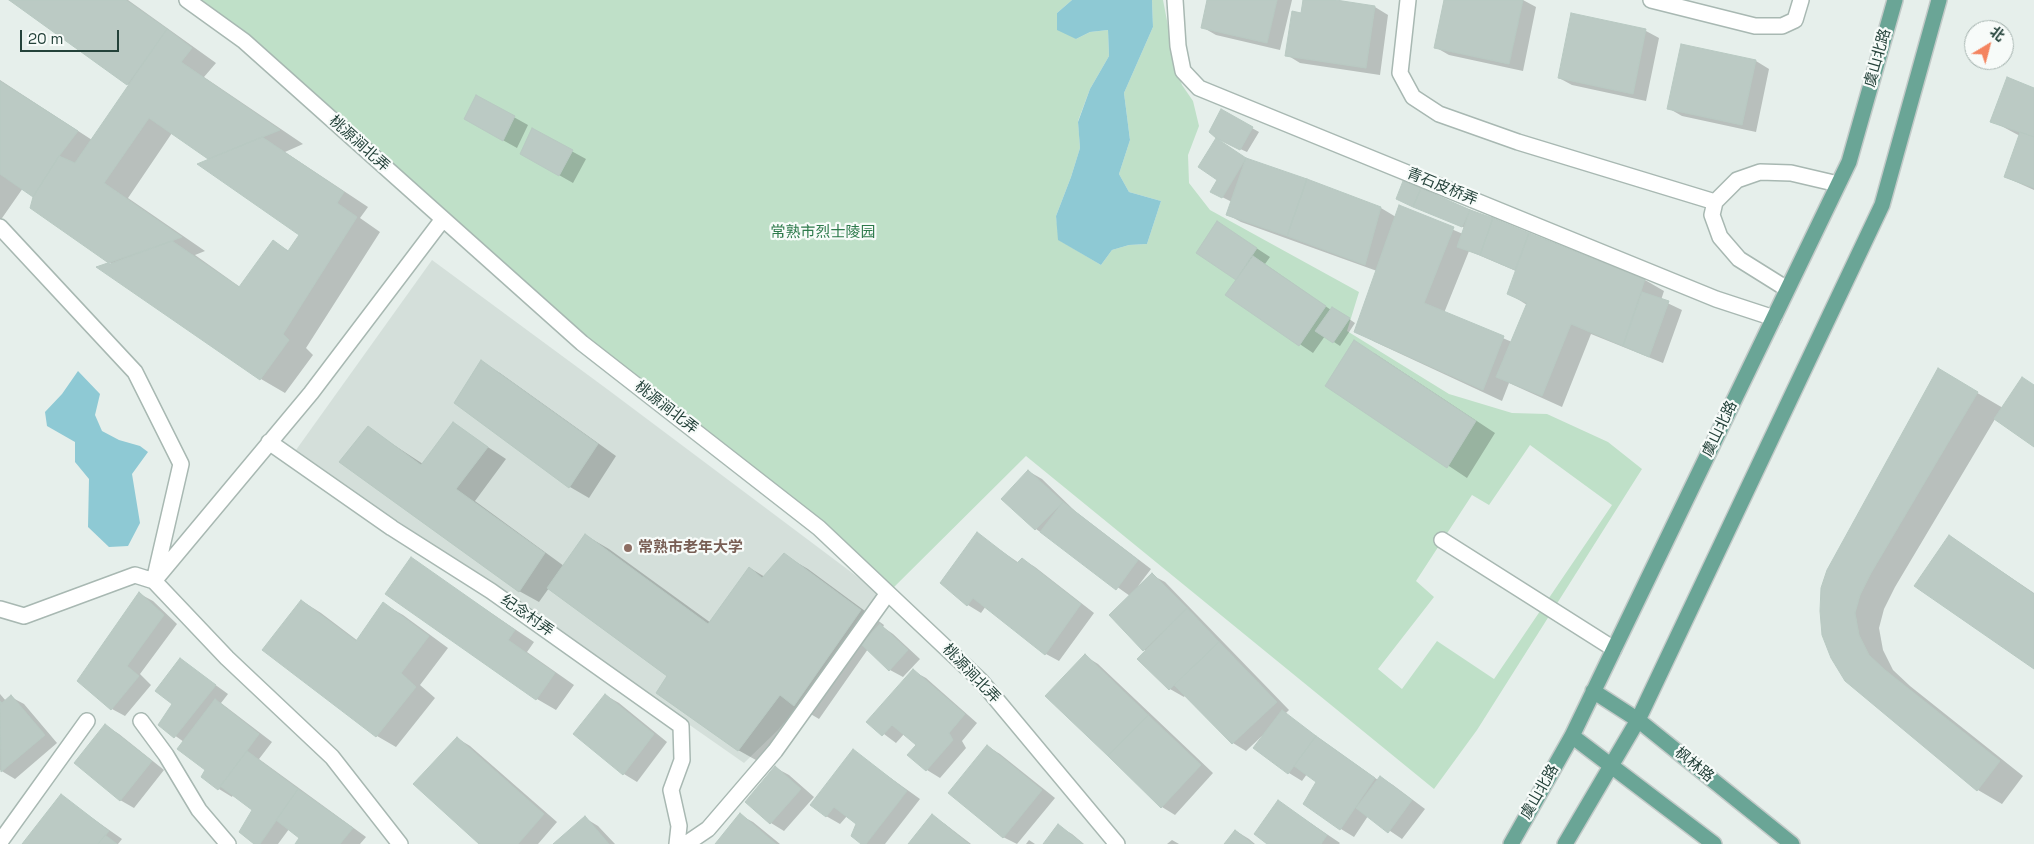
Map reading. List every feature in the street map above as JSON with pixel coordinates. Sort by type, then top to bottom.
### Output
[{"type":"main road","name":"虞山北路","points":[[1510,844],[1572,736],[1849,162],[1895,0]]},
{"type":"main road","points":[[1565,844],[1638,720],[1882,204],[1939,0]]},
{"type":"main road","name":"枫林路","points":[[1594,691],[1638,720],[1792,844]]},
{"type":"main road","points":[[1572,736],[1714,844]]},
{"type":"lane","name":"桃源涧北弄","points":[[187,0],[244,41],[582,343],[819,528],[982,681],[1117,844]]},
{"type":"lane","name":"青石皮桥弄","points":[[1175,0],[1178,46],[1183,71],[1199,88],[1716,299],[1774,318]]},
{"type":"lane","points":[[1408,0],[1400,74],[1413,97],[1439,114],[1518,142],[1715,202]]},
{"type":"lane","points":[[1651,0],[1755,26],[1782,26],[1795,20],[1801,0]]},
{"type":"lane","points":[[1787,289],[1739,259],[1720,237],[1712,215],[1715,202],[1737,180],[1760,172],[1791,173],[1838,184]]},
{"type":"lane","points":[[154,581],[311,393],[443,219]]},
{"type":"lane","points":[[0,227],[135,372],[181,464],[154,581]]},
{"type":"lane","name":"纪念村弄","points":[[269,442],[392,528],[491,591],[682,726],[682,760],[671,790],[679,826],[677,844]]},
{"type":"lane","points":[[1442,540],[1614,649]]},
{"type":"lane","points":[[0,609],[24,616],[135,575],[154,581],[227,658],[332,758],[400,844]]},
{"type":"lane","points":[[686,844],[708,829],[775,751],[888,593]]},
{"type":"lane","points":[[0,842],[87,721]]},
{"type":"lane","points":[[141,721],[166,754],[199,810],[228,844]]},
{"type":"shaded area","name":"常熟市老年大学","points":[[432,260],[879,593],[810,693],[778,730],[744,763],[296,450]]},
{"type":"green space","name":"常熟市烈士陵园","points":[[187,0],[1072,0],[1057,13],[1076,39],[1090,32],[1108,30],[1109,56],[1090,89],[1078,121],[1080,148],[1056,216],[1059,240],[1101,265],[1112,250],[1129,245],[1147,244],[1161,201],[1129,192],[1119,174],[1130,140],[1124,93],[1153,27],[1152,0],[1163,0],[1175,62],[1182,85],[1193,101],[1199,126],[1188,155],[1189,183],[1210,210],[1359,292],[1347,331],[1449,394],[1512,413],[1547,414],[1608,442],[1642,469],[1477,730],[1434,789],[1026,456],[888,593]],"holes":[[[1530,445],[1612,505],[1494,679],[1437,641],[1402,689],[1378,669],[1434,597],[1416,581],[1472,495],[1489,505]]]},
{"type":"water","points":[[1072,0],[1152,0],[1153,27],[1124,93],[1130,140],[1119,174],[1129,192],[1161,201],[1147,244],[1129,245],[1112,250],[1101,265],[1058,240],[1056,216],[1080,148],[1078,122],[1090,89],[1109,56],[1108,30],[1090,32],[1076,39],[1057,30],[1057,13]]},
{"type":"water","points":[[78,371],[100,394],[95,415],[102,431],[119,440],[140,446],[148,452],[132,474],[140,523],[128,546],[109,547],[88,527],[89,479],[75,462],[75,442],[47,426],[45,412],[62,394]]},
{"type":"building","points":[[9,0],[126,0],[167,29],[127,85]]},
{"type":"building","points":[[1207,0],[1277,0],[1267,43],[1201,28]]},
{"type":"building","points":[[1303,0],[1336,0],[1375,6],[1366,68],[1285,56],[1292,11],[1301,13]]},
{"type":"building","points":[[1444,0],[1523,0],[1509,64],[1434,48]]},
{"type":"building","points":[[1571,13],[1646,29],[1633,94],[1558,78]]},
{"type":"building","points":[[167,29],[192,48],[181,62],[280,130],[208,159],[149,118],[104,183],[182,237],[110,264],[30,208],[33,197],[59,156],[75,163]]},
{"type":"building","points":[[1681,44],[1756,60],[1742,125],[1667,109]]},
{"type":"building","points":[[2007,77],[2034,88],[2034,137],[1990,122]]},
{"type":"building","points":[[0,81],[78,131],[59,156],[33,197],[0,174]]},
{"type":"building","points":[[476,95],[515,116],[503,141],[464,119]]},
{"type":"building","points":[[1221,109],[1253,127],[1240,150],[1216,138],[1209,132]]},
{"type":"building","points":[[532,128],[573,150],[559,176],[520,154]]},
{"type":"building","points":[[2020,132],[2034,137],[2034,188],[2004,177]]},
{"type":"building","points":[[262,137],[344,192],[337,203],[357,217],[283,334],[289,340],[260,380],[96,267],[172,241],[239,287],[273,240],[288,251],[299,235],[197,164]]},
{"type":"building","points":[[1216,138],[1246,158],[1222,198],[1210,192],[1217,180],[1198,167]]},
{"type":"building","points":[[1246,158],[1307,179],[1287,236],[1226,215]]},
{"type":"building","points":[[1307,179],[1381,207],[1365,265],[1287,236]]},
{"type":"building","points":[[1403,181],[1421,188],[1413,207],[1396,199]]},
{"type":"building","points":[[1421,188],[1470,210],[1462,227],[1413,207]]},
{"type":"building","points":[[1399,205],[1454,227],[1424,303],[1504,336],[1483,390],[1354,332]]},
{"type":"building","points":[[1470,210],[1493,218],[1480,255],[1457,247]]},
{"type":"building","points":[[1493,218],[1529,233],[1515,270],[1480,255]]},
{"type":"building","points":[[1217,221],[1257,248],[1236,280],[1196,253]]},
{"type":"building","points":[[1529,233],[1645,279],[1623,346],[1571,324],[1542,396],[1496,377],[1527,303],[1507,294]]},
{"type":"building","points":[[1253,256],[1326,306],[1299,346],[1225,295]]},
{"type":"building","points":[[1642,292],[1669,301],[1649,357],[1623,346]]},
{"type":"building","points":[[1332,307],[1350,318],[1333,343],[1315,331]]},
{"type":"building","points":[[1354,340],[1476,421],[1447,468],[1325,386]]},
{"type":"building","points":[[481,360],[598,444],[569,488],[454,403]]},
{"type":"building","points":[[1938,368],[1978,392],[1871,573],[1860,595],[1855,613],[1859,635],[1869,655],[1885,670],[2000,761],[1977,791],[1845,681],[1831,658],[1822,635],[1821,588],[1827,570]]},
{"type":"building","points":[[2022,377],[2034,385],[2034,447],[1994,419]]},
{"type":"building","points":[[453,422],[488,447],[456,489],[545,553],[519,592],[339,462],[368,426],[421,465]]},
{"type":"building","points":[[1028,470],[1063,502],[1035,530],[1001,499]]},
{"type":"building","points":[[1063,502],[1138,560],[1116,590],[1040,532]]},
{"type":"building","points":[[977,532],[1017,563],[1022,558],[1081,604],[1045,655],[973,598],[967,606],[940,583]]},
{"type":"building","points":[[585,534],[708,624],[749,567],[762,578],[784,553],[861,610],[794,706],[780,695],[738,751],[656,693],[667,676],[547,588]]},
{"type":"building","points":[[1949,535],[2034,594],[2034,669],[1914,586]]},
{"type":"building","points":[[411,557],[515,630],[508,640],[555,673],[536,700],[385,594]]},
{"type":"building","points":[[1152,573],[1187,608],[1143,651],[1109,615]]},
{"type":"building","points":[[139,592],[164,615],[127,666],[139,676],[111,710],[77,681]]},
{"type":"building","points":[[301,600],[356,641],[383,602],[429,636],[401,673],[416,687],[376,737],[262,650]]},
{"type":"building","points":[[1187,608],[1219,642],[1169,690],[1137,659]]},
{"type":"building","points":[[880,624],[908,650],[889,671],[861,644]]},
{"type":"building","points":[[1219,642],[1277,702],[1232,744],[1174,685]]},
{"type":"building","points":[[1085,654],[1148,715],[1108,756],[1045,696]]},
{"type":"building","points":[[180,658],[216,685],[174,738],[158,725],[172,704],[155,691]]},
{"type":"building","points":[[913,669],[965,714],[949,733],[953,740],[926,771],[907,755],[916,745],[892,725],[882,736],[866,722]]},
{"type":"building","points":[[605,694],[654,734],[623,775],[573,734]]},
{"type":"building","points":[[11,695],[45,735],[1,772],[0,701],[2,703]]},
{"type":"building","points":[[215,699],[259,734],[218,790],[201,777],[205,770],[177,749]]},
{"type":"building","points":[[1282,710],[1316,736],[1288,774],[1253,748]]},
{"type":"building","points":[[1148,715],[1201,765],[1161,808],[1108,756]]},
{"type":"building","points":[[105,724],[152,761],[120,801],[74,763]]},
{"type":"building","points":[[1316,736],[1375,778],[1340,830],[1303,804],[1316,782],[1294,766]]},
{"type":"building","points":[[457,737],[544,814],[518,844],[479,844],[413,784]]},
{"type":"building","points":[[987,745],[1042,790],[1003,838],[948,793]]},
{"type":"building","points":[[853,749],[907,791],[866,844],[861,844],[851,836],[856,824],[834,807],[826,817],[810,805]]},
{"type":"building","points":[[247,751],[298,789],[260,844],[254,844],[239,832],[252,810],[220,786]]},
{"type":"building","points":[[775,766],[801,789],[770,824],[745,802]]},
{"type":"building","points":[[1380,776],[1412,800],[1388,833],[1356,808]]},
{"type":"building","points":[[298,789],[353,828],[340,844],[295,844],[299,838],[276,820]]},
{"type":"building","points":[[61,794],[109,831],[98,844],[22,844]]},
{"type":"building","points":[[1278,800],[1327,835],[1321,844],[1267,844],[1254,834]]},
{"type":"building","points":[[740,813],[776,844],[715,844]]},
{"type":"building","points":[[932,814],[969,844],[908,844]]},
{"type":"building","points":[[585,816],[609,844],[553,844]]},
{"type":"building","points":[[1058,824],[1083,844],[1043,844]]},
{"type":"building","points":[[1235,830],[1253,844],[1224,844]]},
{"type":"building","points":[[105,835],[117,844],[98,844]]},
{"type":"place","name":"常熟市老年大学","points":[[628,548]]}]
